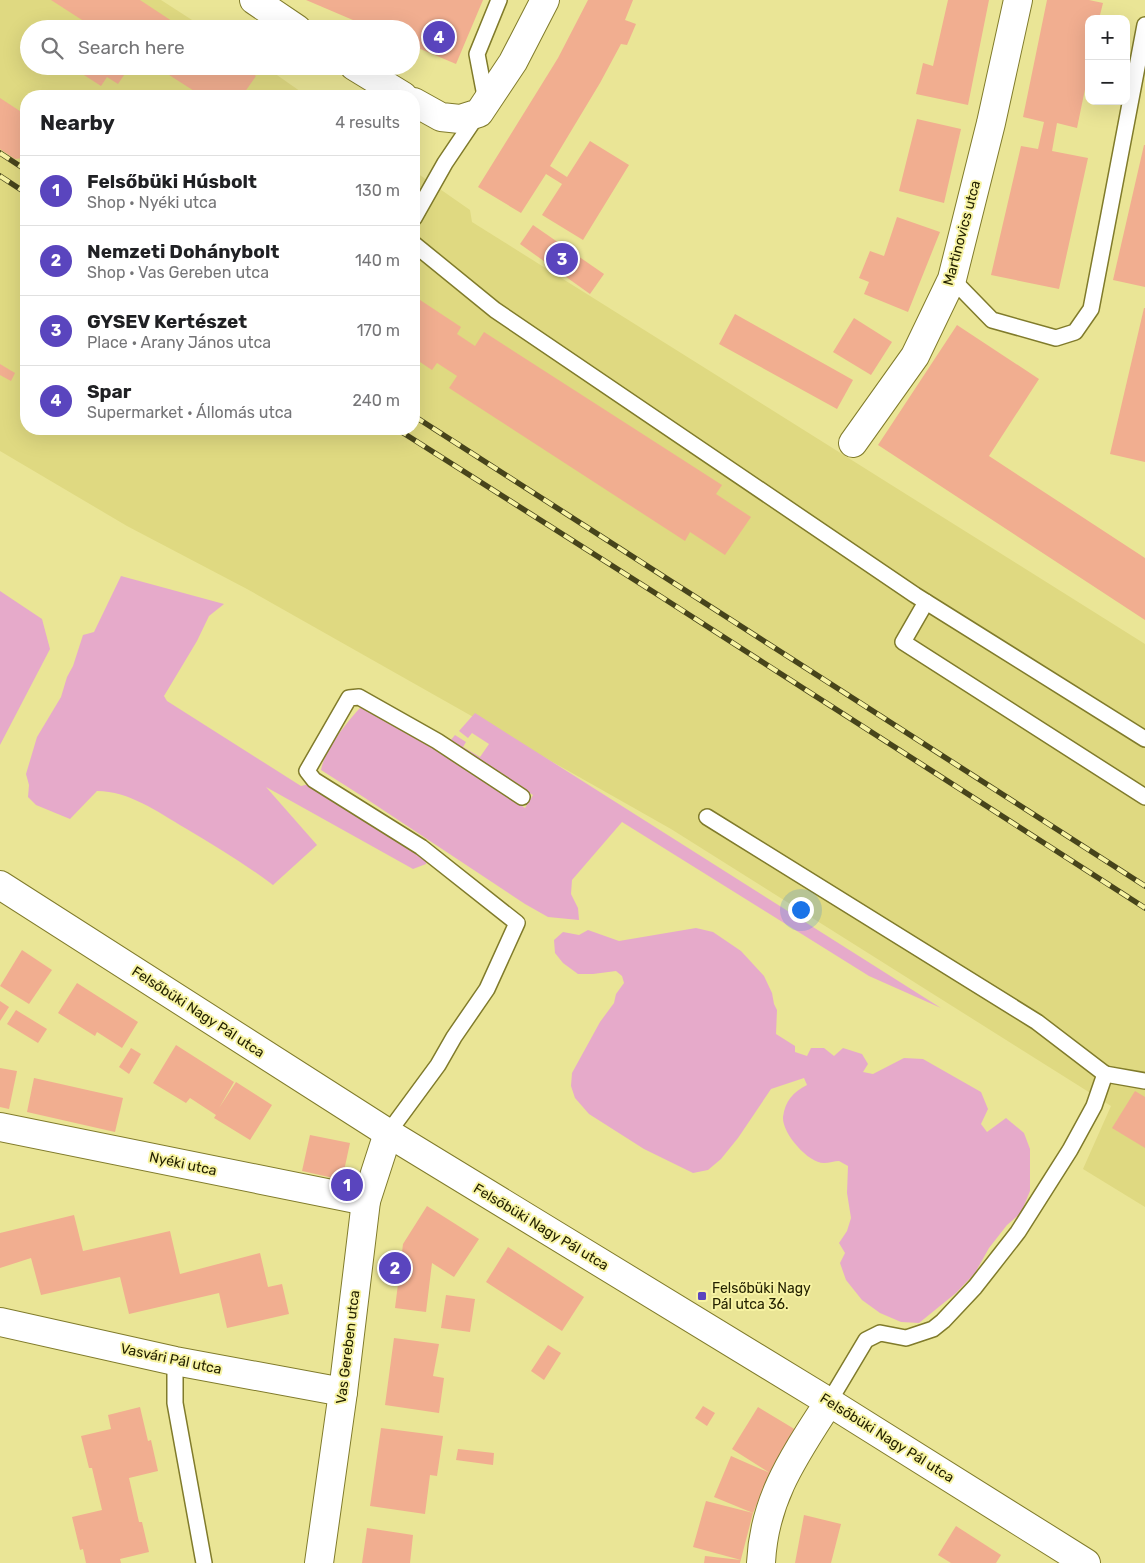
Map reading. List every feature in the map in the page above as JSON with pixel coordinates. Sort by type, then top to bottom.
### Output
[{"type":"street","points":[[254,0],[284,20]]},
{"type":"street","points":[[420,105],[441,117],[460,119],[483,108],[513,62],[545,0]]},
{"type":"street","name":"Martinovics utca","points":[[852,444],[915,356],[952,279],[991,123],[1018,0]]},
{"type":"street","points":[[369,75],[393,90]]},
{"type":"street","name":"Felsőbüki Nagy Pál utca","points":[[0,885],[388,1133],[829,1402],[1086,1563]]},
{"type":"street","name":"Nyéki utca","points":[[0,1127],[366,1201]]},
{"type":"street","name":"Vas Gereben utca","points":[[318,1563],[343,1392],[366,1201],[388,1133]]},
{"type":"street","name":"Vasvári Pál utca","points":[[0,1322],[175,1360],[343,1392]]},
{"type":"street","points":[[761,1563],[762,1538],[774,1498],[789,1465],[829,1402]]},
{"type":"lane","points":[[420,207],[445,163],[483,108],[477,54],[499,0]]},
{"type":"lane","points":[[952,279],[992,320],[1056,338],[1075,332],[1091,309],[1145,25]]},
{"type":"lane","points":[[420,249],[495,310],[926,602],[1145,739]]},
{"type":"lane","points":[[926,602],[903,642],[1145,797]]},
{"type":"lane","points":[[388,1133],[438,1065],[454,1037],[487,989],[517,923],[421,847],[314,780],[307,771],[349,698],[360,697],[437,741],[522,797]]},
{"type":"lane","points":[[708,817],[1037,1022],[1104,1074],[1145,1081]]},
{"type":"lane","points":[[829,1402],[866,1340],[880,1333],[906,1338],[932,1330],[944,1321],[975,1287],[1018,1232],[1070,1150],[1094,1106],[1104,1074]]},
{"type":"lane","points":[[175,1360],[175,1403],[204,1563]]},
{"type":"shaded area","points":[[0,0],[161,0],[192,20],[20,20],[20,75],[277,75],[298,90],[20,90],[20,435],[420,435],[420,175],[470,210],[472,222],[1145,644],[1145,1207],[1083,1169],[1111,1106],[671,829],[247,589],[127,526],[0,451]]},
{"type":"shaded area","points":[[121,576],[224,604],[209,616],[197,641],[164,696],[167,701],[301,786],[309,784],[429,854],[426,864],[413,869],[266,787],[317,845],[273,885],[230,855],[132,798],[97,791],[70,819],[36,805],[28,797],[29,785],[26,774],[37,737],[61,697],[83,635],[94,632]]},
{"type":"shaded area","points":[[0,591],[42,619],[50,649],[0,745]]},
{"type":"shaded area","points":[[362,706],[426,744],[525,808],[533,795],[452,745],[450,741],[455,735],[466,742],[463,747],[480,757],[489,744],[472,733],[468,738],[459,731],[475,713],[941,1008],[869,976],[622,822],[572,880],[571,894],[578,908],[579,920],[548,917],[525,904],[321,770],[332,745],[350,719]]},
{"type":"shaded area","points":[[696,928],[713,932],[741,951],[764,976],[777,1010],[776,1034],[795,1046],[795,1052],[807,1056],[811,1048],[824,1048],[834,1056],[843,1048],[862,1054],[868,1064],[863,1072],[873,1074],[904,1058],[923,1059],[981,1092],[988,1109],[981,1124],[987,1132],[1006,1118],[1024,1133],[1030,1149],[1030,1191],[1021,1213],[1007,1225],[989,1248],[975,1273],[956,1293],[919,1323],[901,1322],[880,1313],[862,1300],[846,1280],[840,1263],[845,1253],[839,1243],[847,1231],[851,1218],[847,1193],[848,1166],[839,1161],[824,1163],[811,1158],[791,1139],[784,1124],[784,1111],[788,1102],[794,1094],[807,1085],[804,1078],[771,1089],[738,1138],[721,1159],[708,1170],[693,1173],[644,1149],[589,1114],[575,1098],[571,1086],[572,1073],[624,983],[622,976],[616,971],[578,974],[563,963],[555,953],[554,940],[563,932],[579,935],[588,930],[619,941]]},
{"type":"building","points":[[51,0],[140,0],[170,20],[82,20]]},
{"type":"building","points":[[306,0],[483,0],[456,64],[420,49],[420,20],[353,20]]},
{"type":"building","points":[[588,0],[633,0],[625,20],[636,24],[627,45],[621,44],[550,166],[567,177],[590,141],[629,165],[583,240],[542,215],[562,184],[546,174],[521,213],[478,187],[558,58]]},
{"type":"building","points":[[948,0],[989,0],[968,105],[916,94],[923,63],[933,66]]},
{"type":"building","points":[[1047,0],[1089,0],[1103,3],[1100,15],[1085,15],[1085,89],[1077,128],[1057,123],[1052,151],[1088,158],[1059,289],[991,275],[1021,146],[1038,149],[1044,122],[1023,117]]},
{"type":"building","points":[[84,75],[124,75],[118,84],[107,77],[101,86]]},
{"type":"building","points":[[169,75],[256,76],[246,90],[193,90]]},
{"type":"building","points":[[0,98],[20,111],[20,158],[15,159],[0,149]]},
{"type":"building","points":[[917,119],[961,129],[944,203],[899,191]]},
{"type":"building","points":[[1145,145],[1145,287],[1113,280]]},
{"type":"building","points":[[897,217],[940,232],[908,312],[864,294],[869,282],[859,278],[870,251],[884,256]]},
{"type":"building","points":[[533,225],[604,274],[590,294],[520,244]]},
{"type":"building","points":[[420,300],[461,327],[457,334],[475,346],[484,332],[722,485],[716,494],[751,517],[725,555],[690,532],[685,541],[449,388],[457,376],[437,363],[432,370],[420,362]]},
{"type":"building","points":[[1145,308],[1145,462],[1110,454]]},
{"type":"building","points":[[735,314],[853,380],[837,409],[719,344]]},
{"type":"building","points":[[854,318],[892,342],[871,375],[833,352]]},
{"type":"building","points":[[957,325],[1039,379],[989,456],[1145,558],[1145,620],[878,445]]},
{"type":"building","points":[[0,364],[15,373],[11,381],[0,375]]},
{"type":"building","points":[[22,950],[52,970],[29,1004],[0,986]]},
{"type":"building","points":[[77,983],[138,1022],[122,1048],[97,1032],[95,1036],[58,1013]]},
{"type":"building","points":[[0,1001],[9,1007],[0,1021]]},
{"type":"building","points":[[16,1010],[47,1029],[38,1043],[7,1024]]},
{"type":"building","points":[[176,1045],[234,1082],[219,1108],[236,1082],[272,1105],[250,1140],[214,1118],[216,1115],[190,1098],[186,1103],[153,1083]]},
{"type":"building","points":[[131,1048],[141,1054],[129,1074],[119,1067]]},
{"type":"building","points":[[0,1068],[17,1071],[9,1109],[0,1107]]},
{"type":"building","points":[[34,1078],[123,1098],[115,1132],[27,1112]]},
{"type":"building","points":[[1135,1091],[1145,1097],[1145,1148],[1112,1128]]},
{"type":"building","points":[[310,1135],[350,1143],[342,1180],[302,1171]]},
{"type":"building","points":[[427,1206],[479,1239],[454,1277],[432,1263],[426,1312],[395,1308],[403,1244]]},
{"type":"building","points":[[74,1215],[83,1251],[170,1231],[180,1274],[260,1253],[268,1287],[282,1284],[289,1314],[227,1328],[219,1293],[129,1314],[120,1277],[41,1295],[31,1258],[0,1268],[0,1233]]},
{"type":"building","points":[[508,1247],[584,1297],[562,1331],[486,1282]]},
{"type":"building","points":[[446,1295],[475,1299],[470,1332],[441,1328]]},
{"type":"building","points":[[394,1338],[439,1344],[433,1376],[444,1378],[439,1413],[385,1405]]},
{"type":"building","points":[[548,1345],[561,1353],[544,1380],[531,1371]]},
{"type":"building","points":[[703,1406],[715,1413],[707,1426],[695,1418]]},
{"type":"building","points":[[140,1407],[148,1441],[151,1440],[158,1471],[129,1478],[139,1522],[142,1522],[149,1552],[120,1559],[121,1563],[86,1563],[83,1549],[80,1550],[72,1517],[102,1510],[92,1468],[89,1468],[81,1436],[111,1429],[108,1415]]},
{"type":"building","points":[[758,1407],[796,1430],[770,1473],[732,1449]]},
{"type":"building","points":[[381,1428],[443,1436],[437,1476],[430,1475],[425,1514],[370,1506]]},
{"type":"building","points":[[458,1449],[494,1453],[493,1465],[456,1460]]},
{"type":"building","points":[[731,1456],[770,1473],[753,1513],[714,1497]]},
{"type":"building","points":[[706,1501],[753,1513],[741,1560],[693,1547]]},
{"type":"building","points":[[804,1515],[841,1524],[831,1563],[795,1563]]},
{"type":"building","points":[[956,1526],[1001,1555],[996,1563],[951,1563],[938,1555]]},
{"type":"building","points":[[367,1528],[413,1535],[410,1563],[362,1563]]},
{"type":"building","points":[[705,1556],[741,1560],[740,1563],[704,1563]]},
{"type":"railway","points":[[0,153],[20,166]]},
{"type":"railway","points":[[0,176],[20,189]]},
{"type":"railway","points":[[420,420],[1145,886]]},
{"type":"railway","points":[[406,435],[1145,908]]},
{"type":"place","name":"Spar","points":[[439,37]]},
{"type":"place","name":"GYSEV Kertészet","points":[[562,259]]},
{"type":"place","name":"Felsőbüki Húsbolt","points":[[347,1185]]},
{"type":"place","name":"Nemzeti Dohánybolt","points":[[395,1268]]},
{"type":"place","name":"Felsőbüki Nagy Pál utca 36.","points":[[702,1296]]}]
